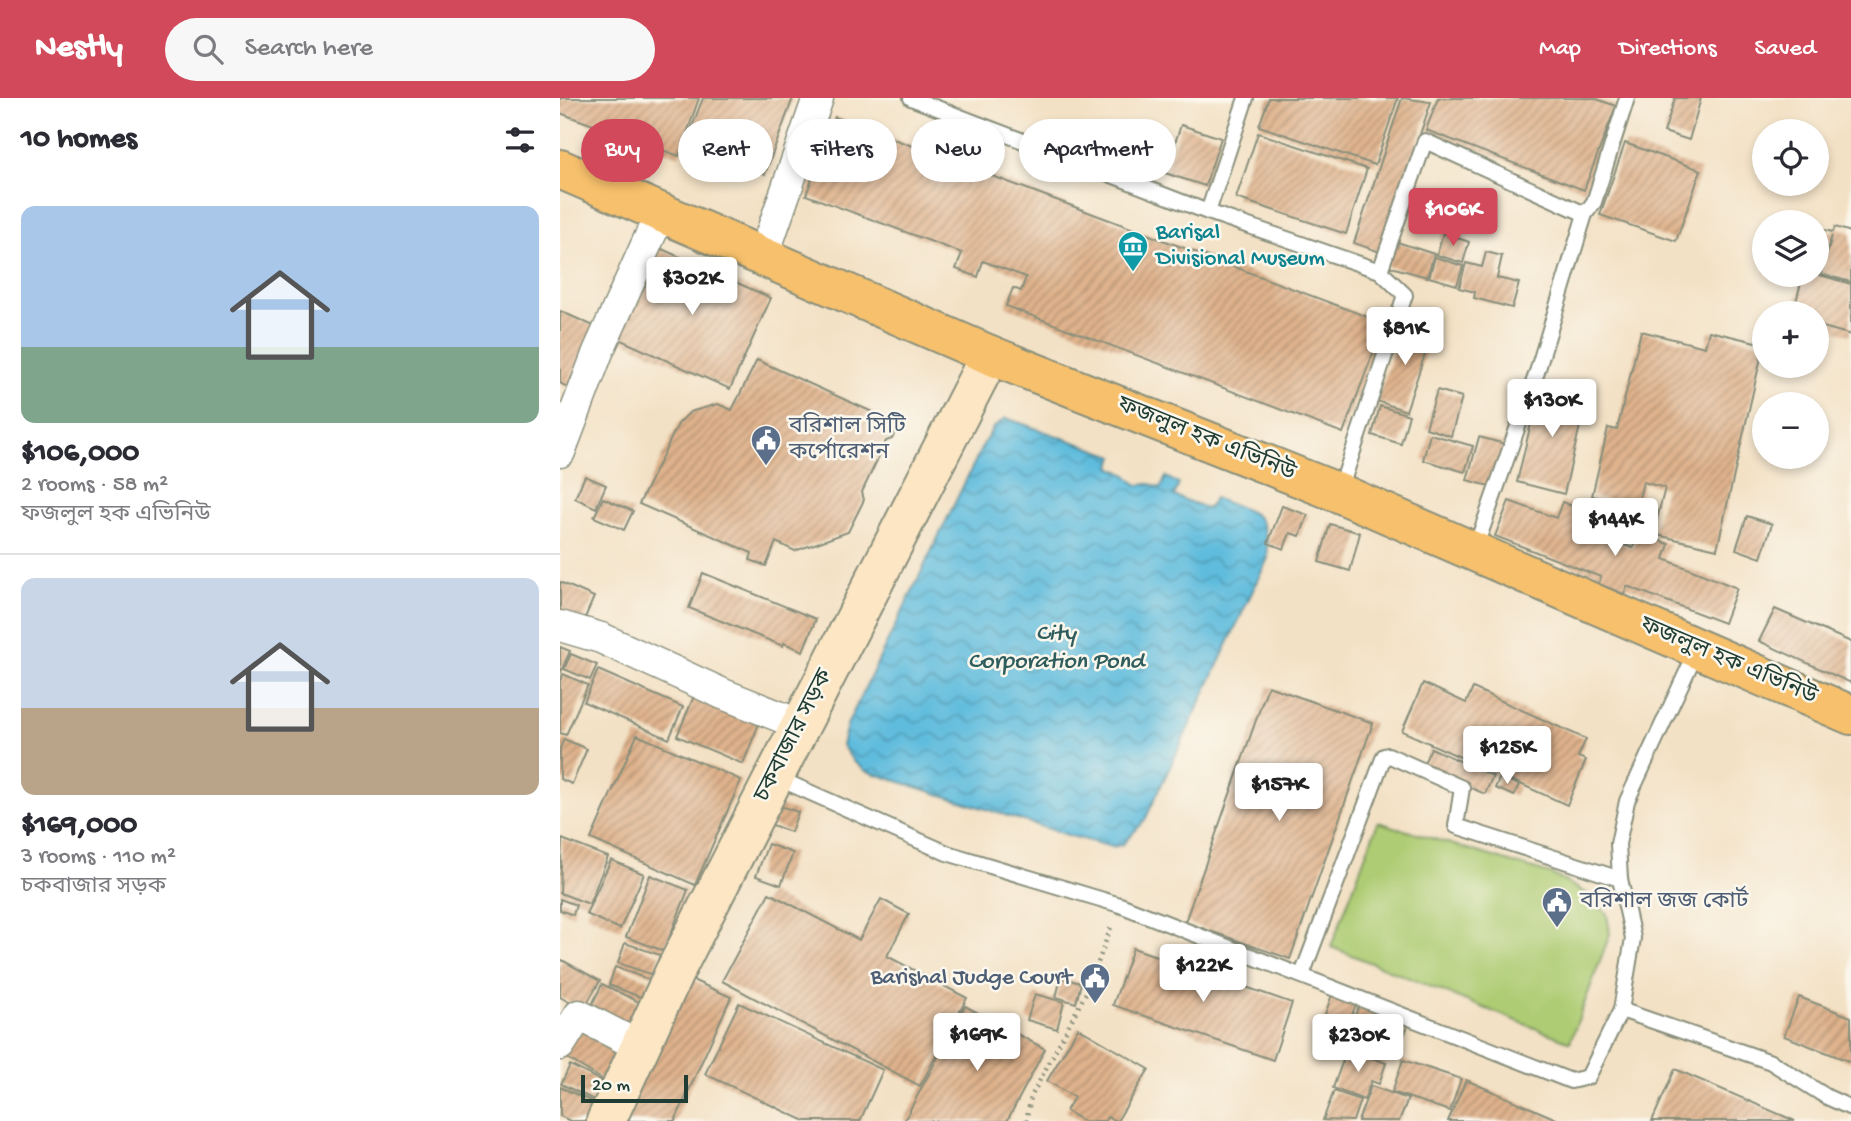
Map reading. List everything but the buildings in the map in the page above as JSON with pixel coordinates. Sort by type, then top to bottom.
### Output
[{"type":"main road","name":"ফজলুল হক এভিনিউ","points":[[560,169],[990,355],[1339,493],[1851,715]]},
{"type":"main road","name":"চকবাজার সড়ক","points":[[607,1121],[674,973],[990,355]]},
{"type":"street","points":[[763,257],[818,98]]},
{"type":"street","points":[[560,452],[598,352],[660,214]]},
{"type":"street","points":[[560,626],[601,638],[723,694],[801,724]]},
{"type":"street","points":[[560,1045],[579,1015],[641,1047]]},
{"type":"lane","points":[[911,98],[1208,212],[1380,271],[1405,295],[1339,493]]},
{"type":"lane","points":[[1208,212],[1246,98]]},
{"type":"lane","points":[[1474,553],[1537,372],[1585,214],[1594,202],[1627,98]]},
{"type":"lane","points":[[1380,271],[1425,141],[1585,214]]},
{"type":"lane","points":[[775,777],[947,853],[1120,905],[1571,1081],[1588,1077],[1622,1010],[1633,938],[1620,879],[1618,844],[1627,801],[1697,649]]},
{"type":"lane","points":[[1302,975],[1384,756],[1388,755],[1462,788],[1456,826],[1620,879]]},
{"type":"lane","points":[[1622,1010],[1771,1062],[1827,1097],[1851,1108]]},
{"type":"path","points":[[1026,1121],[1031,1097],[1089,986],[1120,905]]},
{"type":"green space","points":[[1378,822],[1553,875],[1588,894],[1607,914],[1610,934],[1570,1042],[1331,947]]},
{"type":"water","name":"City Corporation Pond","points":[[1006,418],[1114,456],[1111,467],[1127,475],[1137,485],[1150,484],[1161,488],[1166,477],[1179,484],[1174,496],[1208,509],[1214,498],[1249,511],[1261,522],[1264,530],[1268,558],[1145,820],[1122,845],[1112,847],[1071,836],[866,771],[854,762],[842,745],[847,725],[984,443],[993,428]]},
{"type":"place","name":"Barisal Divisional Museum","points":[[1133,273]]},
{"type":"place","name":"বরিশাল সিটি কর্পোরেশন","points":[[766,467]]},
{"type":"place","name":"বরিশাল জজ কোর্ট","points":[[1557,929]]},
{"type":"place","name":"Barishal Judge Court","points":[[1095,1005]]}]
